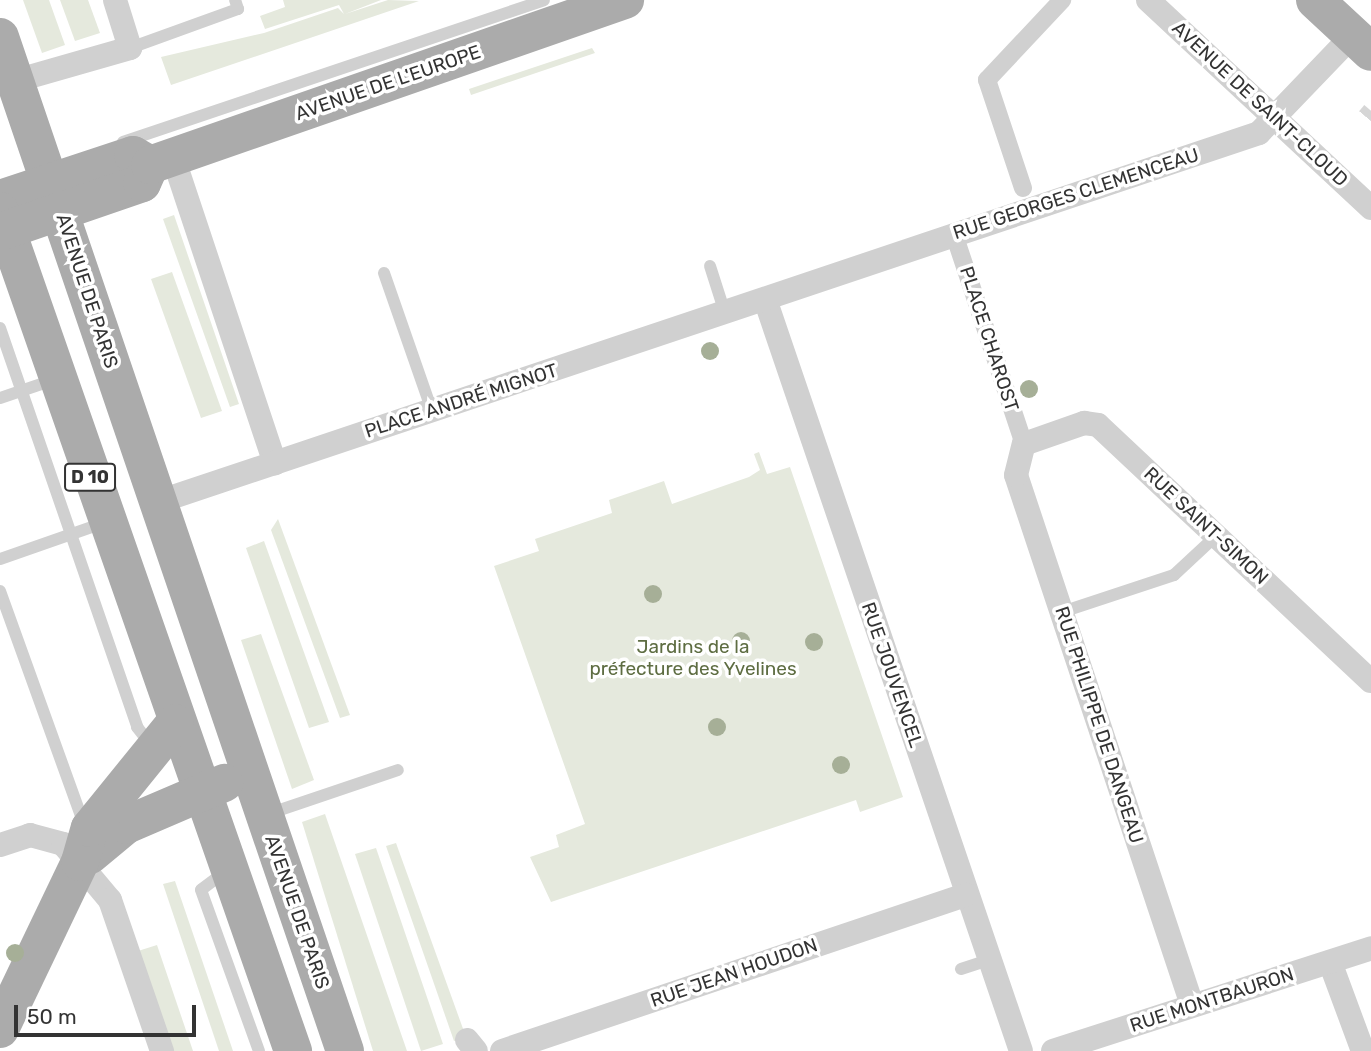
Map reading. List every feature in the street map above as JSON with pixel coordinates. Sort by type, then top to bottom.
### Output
[{"type":"main road","name":"AVENUE DE L'EUROPE","points":[[56,197],[142,183],[161,161],[625,0]]},
{"type":"main road","points":[[1315,0],[1362,43]]},
{"type":"main road","name":"AVENUE DE PARIS","points":[[0,37],[345,1051]]},
{"type":"main road","name":"AVENUE DE L'EUROPE","points":[[56,197],[90,168],[133,155],[161,161]]},
{"type":"main road","name":"D 10","points":[[56,197],[1,225],[106,522],[180,756],[229,869],[293,1051]]},
{"type":"main road","points":[[106,522],[158,502]]},
{"type":"main road","points":[[0,1029],[87,850],[227,705]]},
{"type":"main road","points":[[180,756],[250,774]]},
{"type":"main road","points":[[87,850],[126,825],[180,756]]},
{"type":"street","points":[[15,81],[130,48],[115,0]]},
{"type":"street","points":[[1023,188],[987,80],[1062,0]]},
{"type":"street","name":"AVENUE DE SAINT-CLOUD","points":[[1148,0],[1371,208]]},
{"type":"street","name":"RUE GEORGES CLEMENCEAU","points":[[765,299],[1259,133],[1278,120],[1362,43]]},
{"type":"street","points":[[161,161],[275,463]]},
{"type":"street","name":"PLACE CHAROST","points":[[954,234],[1024,444]]},
{"type":"street","name":"PLACE ANDRÉ MIGNOT","points":[[158,502],[765,299]]},
{"type":"street","name":"RUE JOUVENCEL","points":[[765,299],[1021,1051]]},
{"type":"street","name":"RUE SAINT-SIMON","points":[[1024,444],[1084,424],[1098,425],[1371,681]]},
{"type":"street","name":"RUE PHILIPPE DE DANGEAU","points":[[1024,444],[1016,475],[1192,1005]]},
{"type":"street","points":[[0,845],[30,835],[87,850],[110,900],[162,1051]]},
{"type":"street","name":"RUE JEAN HOUDON","points":[[502,1051],[966,895]]},
{"type":"street","name":"RUE MONTBAURON","points":[[1053,1051],[1371,948]]},
{"type":"street","points":[[1330,962],[1363,1051]]},
{"type":"lane","points":[[130,48],[238,9],[235,0]]},
{"type":"lane","name":"AVENUE DE L'EUROPE","points":[[90,168],[116,144],[544,0]]},
{"type":"lane","points":[[710,266],[725,313]]},
{"type":"lane","points":[[384,273],[432,411]]},
{"type":"lane","points":[[0,328],[137,727],[180,756]]},
{"type":"lane","points":[[0,397],[57,379]]},
{"type":"lane","points":[[0,559],[106,522]]},
{"type":"lane","points":[[1062,612],[1174,575],[1216,536]]},
{"type":"lane","points":[[0,591],[87,850]]},
{"type":"lane","points":[[264,815],[398,770]]},
{"type":"lane","points":[[229,869],[201,890],[258,1051]]},
{"type":"lane","points":[[961,969],[989,960]]},
{"type":"green space","points":[[23,0],[49,0],[65,45],[42,53]]},
{"type":"green space","points":[[60,0],[88,0],[100,33],[75,41]]},
{"type":"green space","points":[[283,0],[381,0],[345,14],[388,0],[419,1],[171,85],[161,57],[264,33],[338,8],[344,14],[339,5],[265,29],[260,16],[285,7]]},
{"type":"green space","points":[[592,48],[595,53],[471,95],[469,89]]},
{"type":"green space","points":[[174,215],[239,404],[230,407],[163,219]]},
{"type":"green space","points":[[172,272],[222,411],[201,418],[151,279]]},
{"type":"green space","name":"Jardins de la préfecture des Yvelines","points":[[759,452],[767,474],[790,467],[903,797],[860,812],[856,800],[551,902],[530,857],[559,847],[556,835],[585,824],[494,566],[539,551],[535,539],[612,513],[609,500],[664,481],[672,504],[749,477],[760,470],[754,454]]},
{"type":"green space","points":[[278,519],[350,715],[340,718],[271,530]]},
{"type":"green space","points":[[264,541],[329,722],[309,728],[246,548]]},
{"type":"green space","points":[[261,634],[314,780],[292,789],[241,640]]},
{"type":"green space","points":[[325,814],[407,1051],[373,1051],[302,822]]},
{"type":"green space","points":[[396,843],[466,1037],[454,1041],[386,846]]},
{"type":"green space","points":[[376,848],[443,1044],[421,1051],[355,854]]},
{"type":"green space","points":[[175,881],[233,1051],[219,1051],[163,884]]},
{"type":"green space","points":[[157,945],[193,1051],[172,1051],[138,951]]},
{"type":"tunnel","points":[[1366,117],[1371,111]]}]
